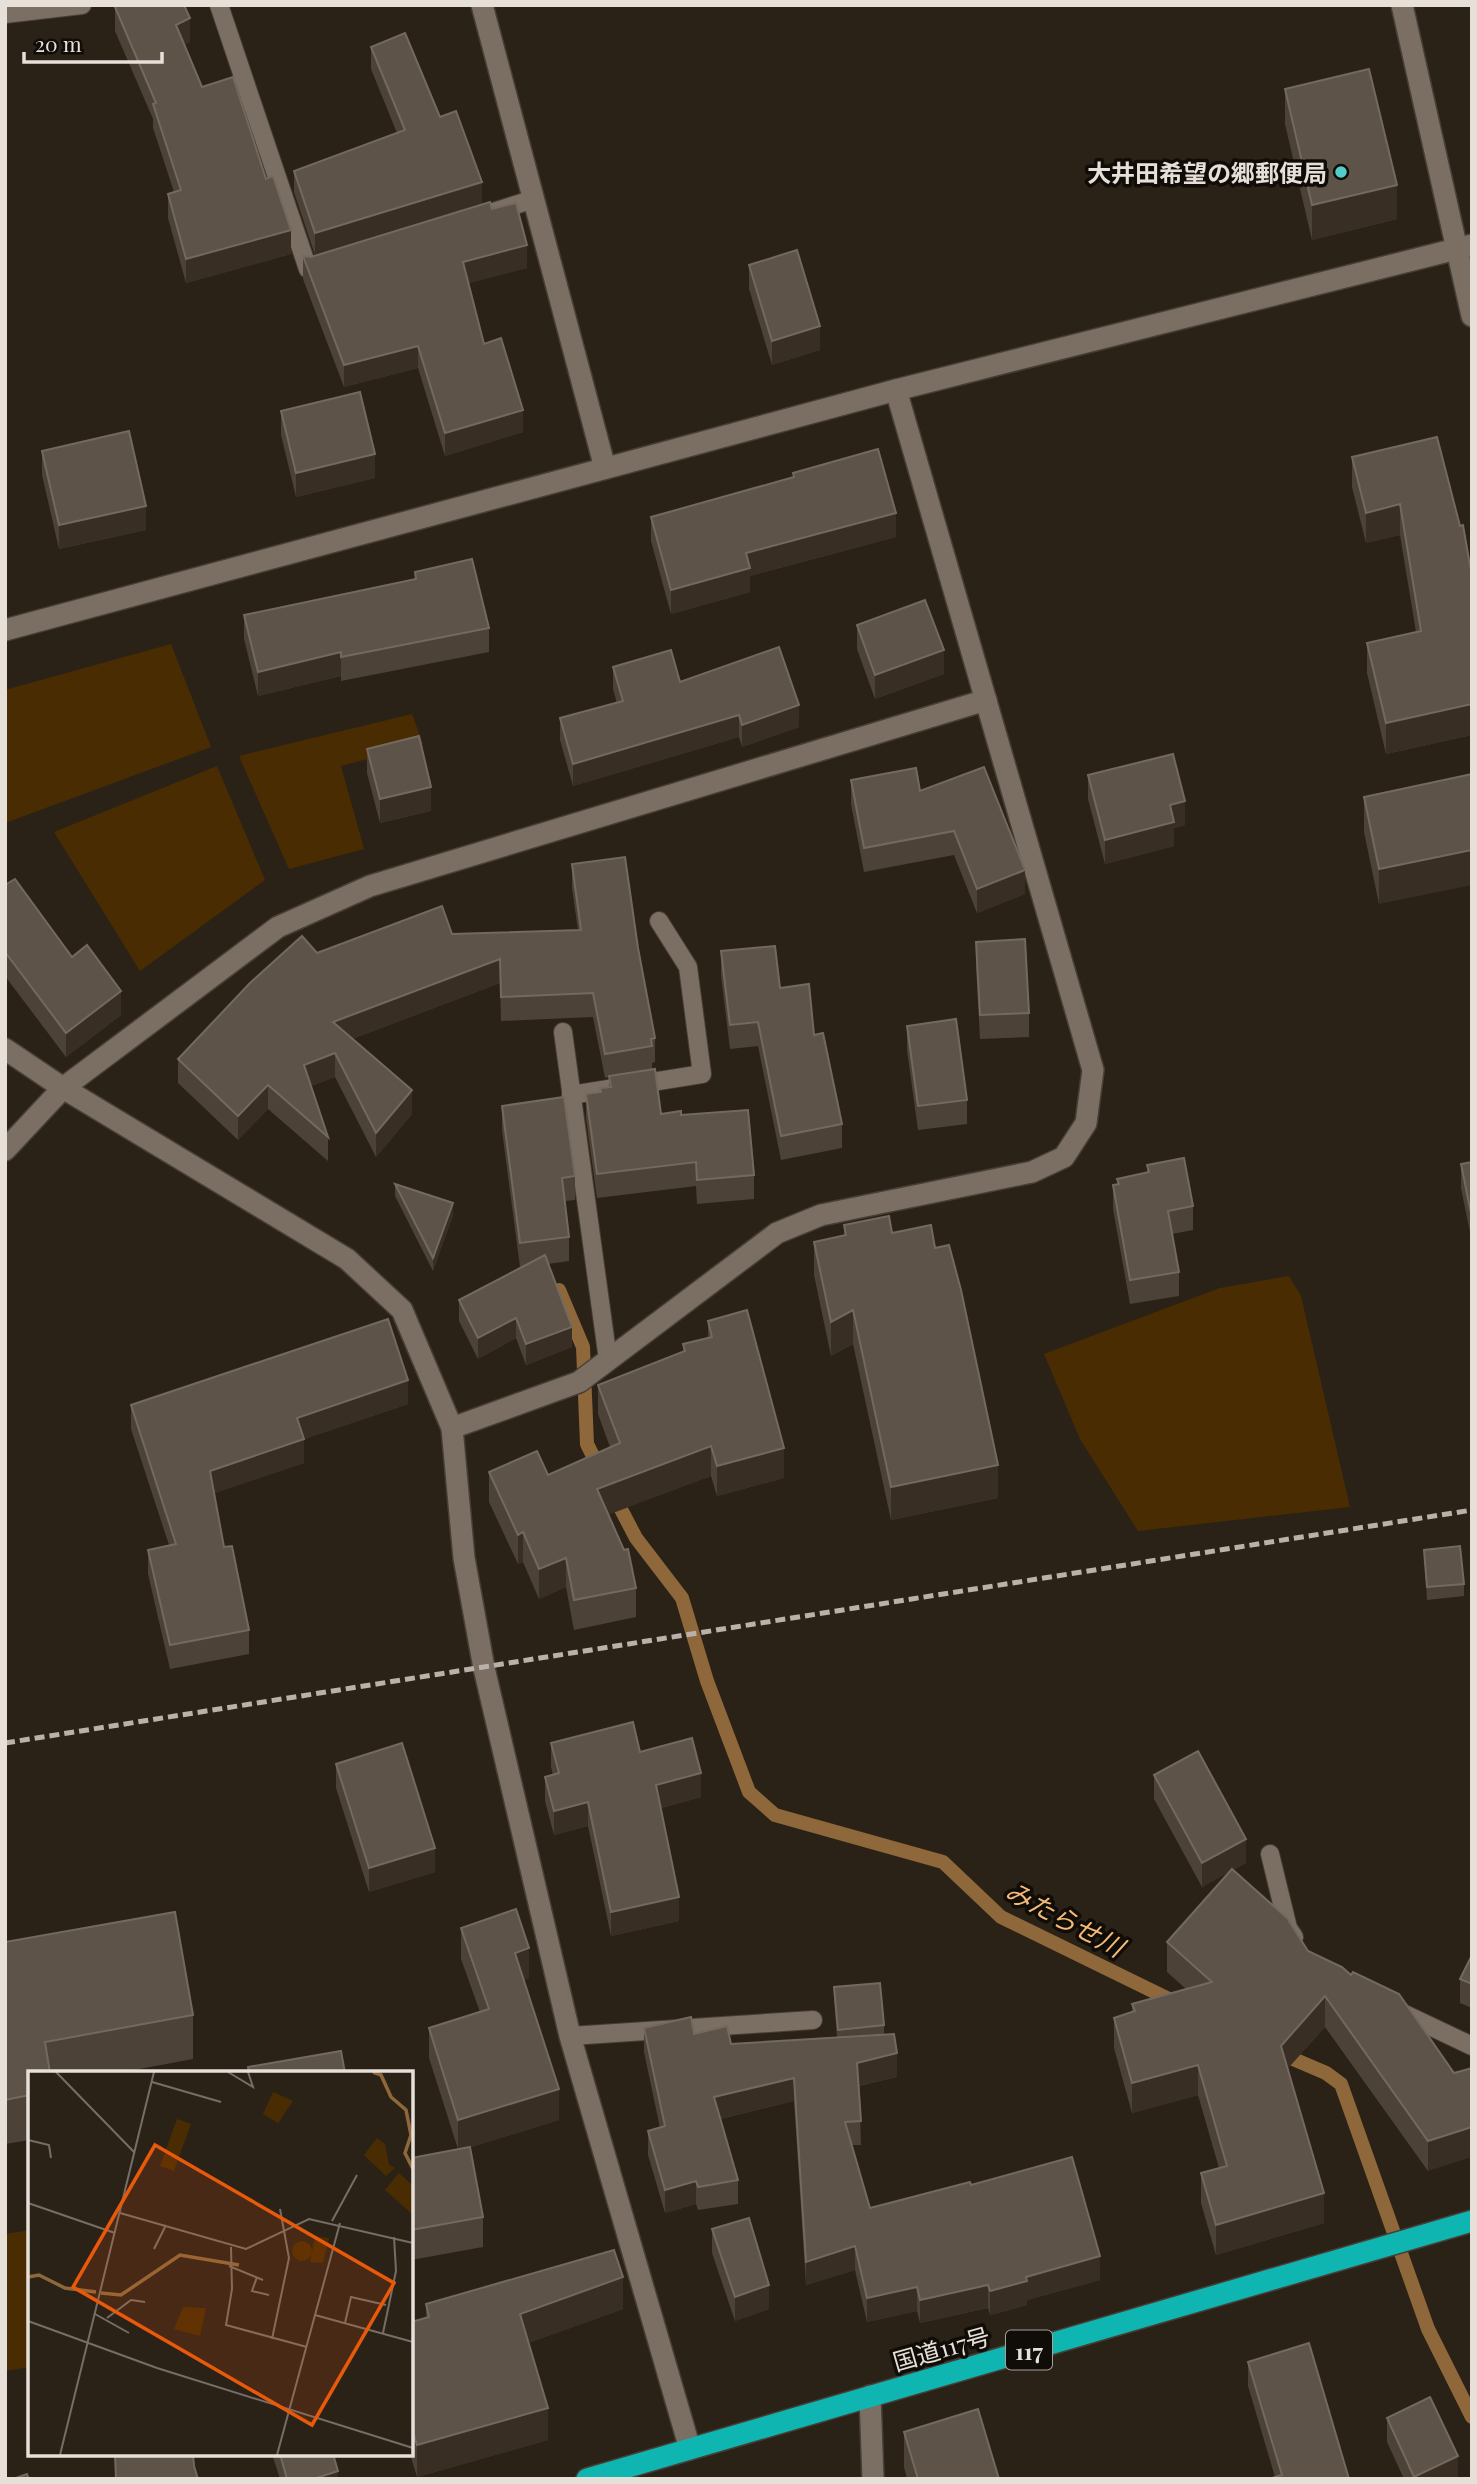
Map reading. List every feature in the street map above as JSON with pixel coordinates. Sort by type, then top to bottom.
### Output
[{"type":"highway","name":"国道117号","points":[[587,2479],[1472,2221]]},
{"type":"street","points":[[482,5],[605,468]]},
{"type":"street","points":[[1402,5],[1464,247],[1472,316]]},
{"type":"street","points":[[5,630],[896,390],[1464,247]]},
{"type":"street","points":[[452,1428],[579,1382],[777,1233],[821,1215],[1032,1171],[1064,1157],[1086,1123],[1093,1070],[896,390]]},
{"type":"street","points":[[5,1150],[64,1088],[278,927],[370,886],[986,701]]},
{"type":"street","points":[[5,1049],[64,1088],[348,1259],[401,1310],[452,1428],[464,1558],[484,1668],[570,2036],[690,2449]]},
{"type":"street","points":[[870,2396],[873,2479]]},
{"type":"lane","points":[[5,15],[82,5]]},
{"type":"lane","points":[[219,5],[307,269],[334,261]]},
{"type":"lane","points":[[481,216],[534,199]]},
{"type":"lane","points":[[571,1095],[702,1074],[688,967],[659,921]]},
{"type":"lane","points":[[562,1032],[608,1360]]},
{"type":"lane","points":[[1269,1854],[1289,1928],[1301,1950]]},
{"type":"lane","points":[[1375,2000],[1472,2046]]},
{"type":"lane","points":[[570,2036],[813,2020]]},
{"type":"shaded area","points":[[171,644],[211,747],[5,823],[5,690]]},
{"type":"shaded area","points":[[412,714],[423,744],[341,766],[364,849],[289,869],[239,756]]},
{"type":"shaded area","points":[[217,766],[265,880],[140,971],[54,832]]},
{"type":"shaded area","points":[[1289,1276],[1301,1296],[1350,1507],[1138,1531],[1080,1439],[1044,1354],[1220,1288]]},
{"type":"shaded area","points":[[28,2230],[28,2367],[5,2371],[5,2234]]},
{"type":"building","points":[[184,5],[190,18],[176,25],[202,87],[233,77],[266,179],[273,176],[291,230],[186,259],[168,194],[181,190],[153,104],[156,103],[115,7]]},
{"type":"building","points":[[405,33],[440,117],[456,111],[482,182],[315,233],[294,171],[405,130],[371,47]]},
{"type":"building","points":[[1369,69],[1397,185],[1312,205],[1285,89]]},
{"type":"building","points":[[490,202],[492,209],[516,203],[527,245],[463,262],[484,344],[501,338],[523,410],[445,433],[418,346],[344,365],[303,256],[311,257]]},
{"type":"building","points":[[797,250],[820,326],[772,341],[749,265]]},
{"type":"building","points":[[360,392],[375,454],[296,473],[281,411]]},
{"type":"building","points":[[129,431],[146,506],[59,525],[42,451]]},
{"type":"building","points":[[1437,437],[1460,526],[1463,525],[1472,577],[1472,704],[1386,723],[1367,643],[1421,631],[1400,504],[1366,513],[1352,457]]},
{"type":"building","points":[[878,449],[896,513],[746,553],[750,568],[671,590],[651,517],[794,477],[793,473]]},
{"type":"building","points":[[472,559],[489,628],[341,657],[341,652],[258,672],[244,615],[416,579],[415,572]]},
{"type":"building","points":[[925,600],[944,650],[875,675],[857,625]]},
{"type":"building","points":[[779,647],[799,705],[742,725],[739,715],[573,764],[560,718],[623,701],[613,667],[671,650],[680,682]]},
{"type":"building","points":[[419,736],[431,787],[380,799],[367,749]]},
{"type":"building","points":[[1173,754],[1185,801],[1170,805],[1174,822],[1105,840],[1088,775]]},
{"type":"building","points":[[984,767],[1025,870],[977,889],[954,831],[864,848],[851,780],[916,768],[920,791]]},
{"type":"building","points":[[1472,774],[1472,850],[1379,869],[1364,797]]},
{"type":"building","points":[[625,857],[655,1038],[651,1039],[652,1046],[605,1054],[593,993],[501,997],[500,959],[333,1022],[412,1090],[376,1133],[335,1053],[304,1065],[328,1137],[268,1085],[238,1116],[178,1059],[250,983],[302,936],[317,953],[442,906],[452,934],[581,930],[572,864]]},
{"type":"building","points":[[15,879],[72,957],[87,945],[121,991],[66,1033],[5,952],[5,885]]},
{"type":"building","points":[[1025,939],[1029,1013],[980,1015],[976,942]]},
{"type":"building","points":[[775,946],[780,988],[809,984],[814,1035],[823,1033],[842,1124],[781,1136],[758,1022],[730,1025],[721,951]]},
{"type":"building","points":[[956,1019],[967,1100],[918,1106],[907,1026]]},
{"type":"building","points":[[655,1069],[661,1114],[748,1110],[754,1175],[697,1180],[696,1162],[597,1174],[586,1094],[601,1092],[600,1088],[611,1087],[609,1076]]},
{"type":"building","points":[[564,1097],[575,1176],[562,1178],[569,1237],[520,1243],[502,1106]]},
{"type":"building","points":[[1184,1158],[1193,1206],[1168,1211],[1179,1272],[1130,1280],[1113,1185],[1119,1184],[1117,1179],[1149,1172],[1147,1165]]},
{"type":"building","points":[[1472,1162],[1472,1218],[1461,1164]]},
{"type":"building","points":[[395,1184],[453,1203],[433,1258]]},
{"type":"building","points":[[889,1216],[892,1233],[931,1225],[935,1248],[949,1245],[998,1465],[891,1487],[853,1310],[831,1322],[814,1242],[846,1235],[844,1225]]},
{"type":"building","points":[[545,1255],[572,1327],[526,1344],[516,1318],[478,1338],[459,1300]]},
{"type":"building","points":[[747,1310],[784,1448],[717,1466],[711,1446],[597,1489],[624,1550],[628,1549],[636,1588],[574,1600],[566,1558],[539,1569],[523,1532],[518,1535],[489,1472],[537,1451],[548,1475],[620,1443],[598,1385],[685,1351],[683,1344],[712,1337],[708,1321]]},
{"type":"building","points":[[388,1319],[408,1380],[297,1418],[304,1439],[210,1471],[224,1547],[232,1546],[249,1630],[170,1645],[148,1550],[176,1544],[131,1405]]},
{"type":"building","points":[[1460,1546],[1464,1584],[1427,1587],[1424,1550]]},
{"type":"building","points":[[633,1722],[640,1752],[692,1738],[701,1773],[656,1785],[679,1897],[611,1912],[588,1802],[554,1811],[545,1777],[559,1773],[551,1743]]},
{"type":"building","points":[[402,1743],[435,1848],[369,1868],[336,1764]]},
{"type":"building","points":[[1198,1751],[1246,1839],[1202,1863],[1154,1775]]},
{"type":"building","points":[[1232,1869],[1287,1918],[1308,1951],[1342,1967],[1351,1975],[1353,1972],[1399,1994],[1454,2073],[1472,2068],[1472,2127],[1428,2141],[1325,1996],[1281,2046],[1324,2193],[1216,2225],[1201,2173],[1227,2166],[1198,2065],[1132,2083],[1114,2018],[1135,2011],[1132,2004],[1212,1982],[1167,1942]]},
{"type":"building","points":[[516,1909],[529,1948],[515,1953],[559,2089],[458,2120],[429,2028],[489,2009],[461,1928]]},
{"type":"building","points":[[175,1912],[193,2015],[45,2042],[50,2071],[28,2071],[28,2095],[5,2100],[5,1942]]},
{"type":"building","points":[[1472,1955],[1472,1984],[1460,1979]]},
{"type":"building","points":[[880,1983],[884,2025],[838,2030],[834,1987]]},
{"type":"building","points":[[691,2017],[694,2034],[727,2026],[731,2044],[894,2034],[897,2053],[857,2063],[861,2121],[845,2122],[870,2208],[970,2182],[971,2185],[1072,2157],[1100,2256],[1026,2277],[1027,2281],[990,2291],[988,2285],[920,2300],[917,2287],[867,2298],[855,2246],[806,2262],[794,2078],[714,2097],[738,2180],[698,2187],[696,2181],[665,2190],[648,2131],[665,2126],[644,2028]]},
{"type":"building","points":[[341,2051],[345,2071],[249,2071],[248,2067]]},
{"type":"building","points":[[470,2147],[483,2217],[413,2230],[413,2158]]},
{"type":"building","points":[[749,2218],[769,2285],[735,2297],[712,2229]]},
{"type":"building","points":[[614,2250],[623,2277],[520,2314],[548,2408],[417,2445],[413,2432],[413,2321],[429,2317],[426,2304]]},
{"type":"building","points":[[1309,2343],[1349,2479],[1268,2479],[1282,2475],[1248,2362]]},
{"type":"building","points":[[1430,2397],[1458,2456],[1414,2477],[1387,2418]]},
{"type":"building","points":[[978,2409],[999,2479],[918,2479],[904,2432]]},
{"type":"building","points":[[115,2456],[193,2456],[198,2479],[116,2479]]},
{"type":"building","points":[[281,2456],[334,2456],[338,2471],[313,2479],[287,2479]]},
{"type":"building","points":[[27,2474],[29,2479],[13,2479]]},
{"type":"waterway","name":"みたらせ川","points":[[559,1290],[583,1347],[587,1444],[600,1470]]},
{"type":"waterway","name":"みたらせ川","points":[[613,1494],[636,1538],[682,1598],[707,1681],[749,1792],[775,1815],[943,1862],[1001,1917],[1177,2003]]},
{"type":"waterway","name":"みたらせ川","points":[[1277,2052],[1326,2073],[1341,2084],[1428,2329],[1472,2417]]},
{"type":"railway","points":[[5,1743],[1472,1510]]},
{"type":"place","name":"大井田希望の郷郵便局","points":[[1341,172]]}]
